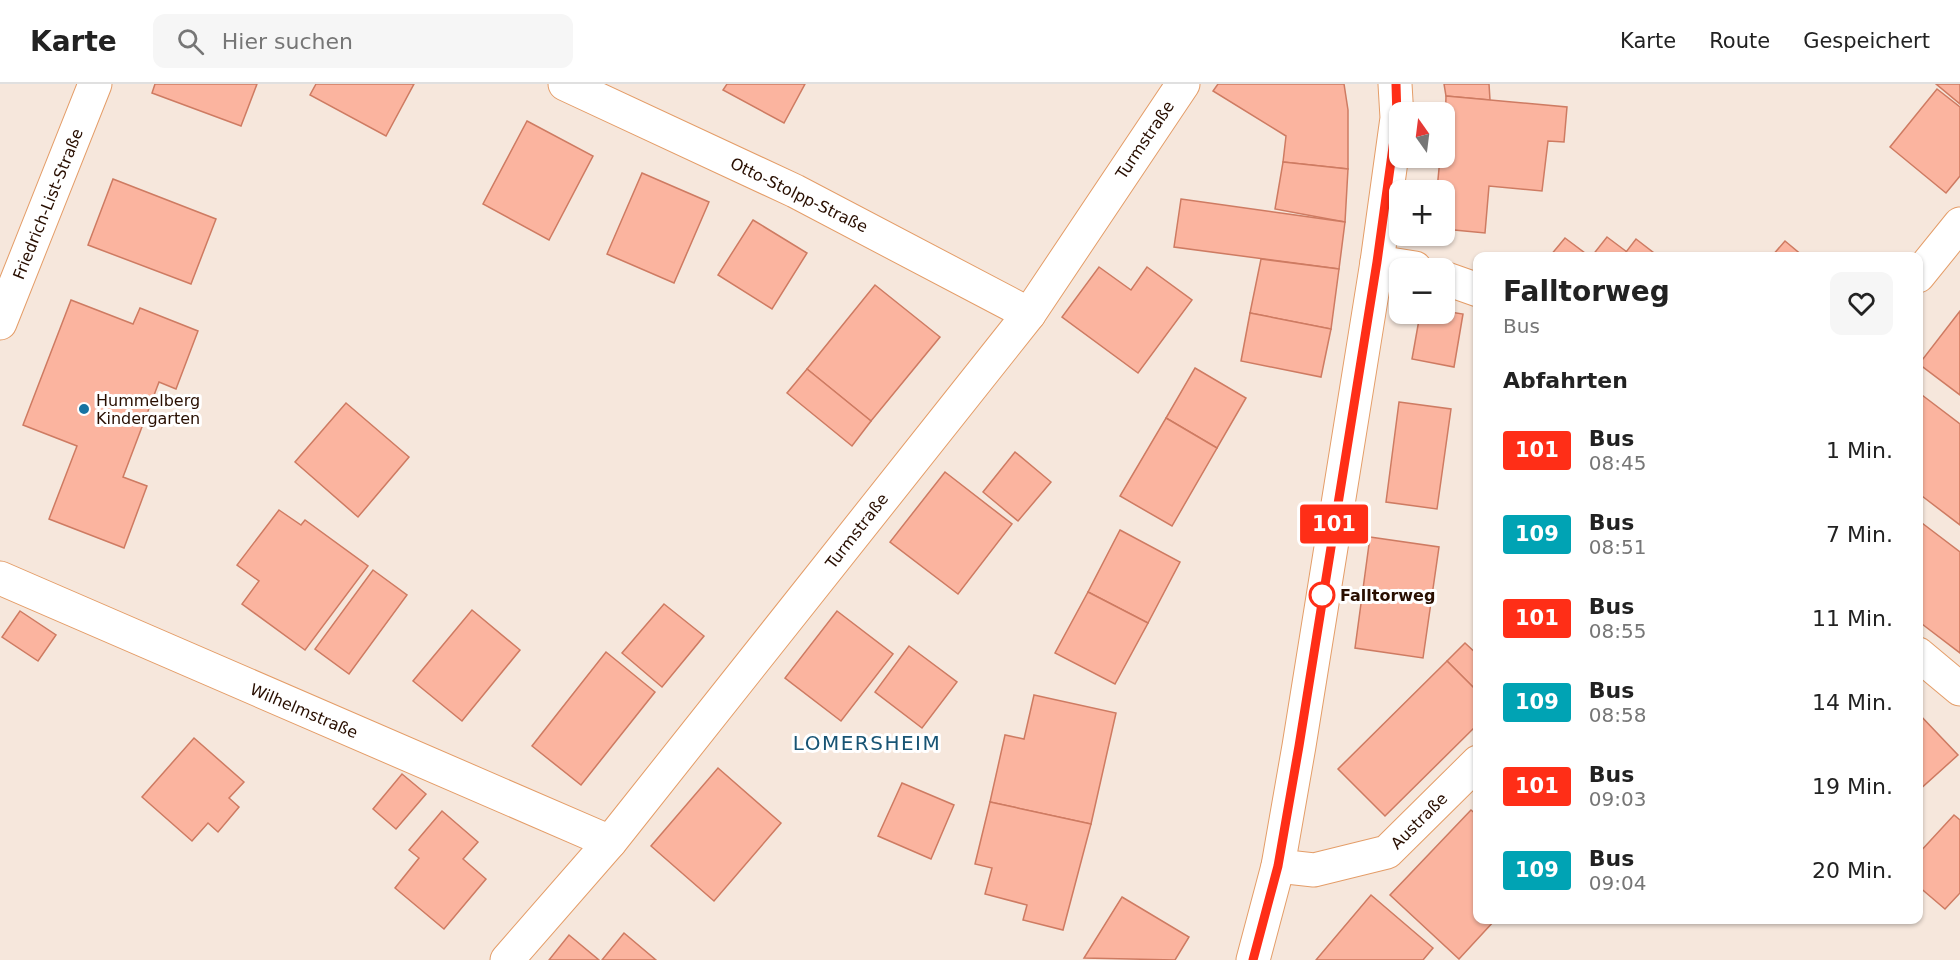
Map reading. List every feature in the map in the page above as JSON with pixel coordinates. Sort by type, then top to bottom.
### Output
[{"type":"street","name":"Friedrich-List-Straße","points":[[0,323],[95,84]]},
{"type":"street","name":"Otto-Stolpp-Straße","points":[[565,84],[795,191],[1029,314]]},
{"type":"street","name":"Turmstraße","points":[[507,960],[610,842],[1029,314],[1183,84]]},
{"type":"street","points":[[1253,960],[1278,866],[1377,262],[1397,118],[1395,84]]},
{"type":"street","points":[[1923,270],[1960,224]]},
{"type":"street","points":[[1377,262],[1389,264]]},
{"type":"street","points":[[1455,282],[1473,288]]},
{"type":"street","name":"Wilhelmstraße","points":[[0,578],[610,842]]},
{"type":"street","points":[[1923,658],[1960,689]]},
{"type":"street","name":"Austraße","points":[[1278,866],[1314,870],[1387,852],[1473,767]]},
{"type":"building","points":[[155,84],[257,84],[241,126],[152,93]]},
{"type":"building","points":[[316,84],[414,84],[386,136],[310,95]]},
{"type":"building","points":[[727,84],[805,84],[784,123],[723,90]]},
{"type":"building","points":[[1218,84],[1344,84],[1348,110],[1348,169],[1283,162],[1286,136],[1213,91]]},
{"type":"building","points":[[1444,84],[1489,84],[1490,100],[1446,96]]},
{"type":"building","points":[[1936,84],[1960,84],[1960,104]]},
{"type":"building","points":[[1937,89],[1960,107],[1960,176],[1946,193],[1890,147]]},
{"type":"building","points":[[1446,96],[1567,107],[1564,142],[1548,141],[1542,191],[1489,186],[1485,233],[1455,230],[1455,180],[1438,180],[1439,168],[1455,168],[1455,102],[1446,102]]},
{"type":"building","points":[[527,121],[593,156],[549,240],[483,204]]},
{"type":"building","points":[[1283,162],[1348,169],[1345,222],[1275,209]]},
{"type":"building","points":[[642,173],[709,202],[674,283],[607,254]]},
{"type":"building","points":[[113,179],[216,219],[191,284],[88,245]]},
{"type":"building","points":[[1181,199],[1345,222],[1339,269],[1174,247]]},
{"type":"building","points":[[753,220],[807,253],[772,309],[718,275]]},
{"type":"building","points":[[1607,237],[1627,252],[1595,252]]},
{"type":"building","points":[[1565,238],[1584,252],[1553,252]]},
{"type":"building","points":[[1636,239],[1653,252],[1626,252]]},
{"type":"building","points":[[1785,241],[1798,252],[1775,252]]},
{"type":"building","points":[[1261,259],[1339,269],[1331,329],[1250,313]]},
{"type":"building","points":[[1099,267],[1131,290],[1147,267],[1192,300],[1138,373],[1062,317]]},
{"type":"building","points":[[875,285],[940,337],[871,421],[807,369]]},
{"type":"building","points":[[71,300],[133,324],[140,308],[198,331],[176,389],[159,382],[123,477],[147,486],[124,548],[49,519],[77,446],[23,425]]},
{"type":"building","points":[[1960,311],[1960,395],[1923,367],[1923,359]]},
{"type":"building","points":[[1250,313],[1331,329],[1321,377],[1241,361]]},
{"type":"building","points":[[1455,313],[1463,314],[1454,367],[1412,359],[1418,324],[1455,324]]},
{"type":"building","points":[[1195,368],[1246,398],[1217,448],[1166,418]]},
{"type":"building","points":[[807,369],[871,421],[852,446],[787,393]]},
{"type":"building","points":[[1923,396],[1960,424],[1960,525],[1923,497]]},
{"type":"building","points":[[1399,402],[1451,409],[1437,509],[1386,502]]},
{"type":"building","points":[[346,403],[409,457],[358,517],[295,462]]},
{"type":"building","points":[[1166,418],[1217,448],[1172,526],[1120,496]]},
{"type":"building","points":[[1015,452],[1051,482],[1018,521],[983,492]]},
{"type":"building","points":[[945,472],[1012,524],[958,594],[890,542]]},
{"type":"building","points":[[279,510],[301,525],[305,520],[368,566],[305,650],[242,604],[259,581],[237,565]]},
{"type":"building","points":[[1923,524],[1960,552],[1960,653],[1923,625]]},
{"type":"building","points":[[1120,530],[1180,562],[1148,623],[1088,592]]},
{"type":"building","points":[[1370,537],[1439,547],[1423,658],[1355,648]]},
{"type":"building","points":[[373,570],[407,595],[349,674],[315,649]]},
{"type":"building","points":[[1088,592],[1148,623],[1115,684],[1055,653]]},
{"type":"building","points":[[664,604],[704,636],[662,687],[622,653]]},
{"type":"building","points":[[472,610],[520,650],[462,721],[413,681]]},
{"type":"building","points":[[20,611],[56,635],[38,661],[2,637]]},
{"type":"building","points":[[837,611],[893,654],[841,721],[785,678]]},
{"type":"building","points":[[1465,643],[1473,650],[1473,687],[1447,661]]},
{"type":"building","points":[[909,646],[957,682],[922,728],[875,692]]},
{"type":"building","points":[[606,652],[655,692],[581,785],[532,746]]},
{"type":"building","points":[[1447,661],[1473,687],[1473,729],[1385,816],[1338,769]]},
{"type":"building","points":[[1034,695],[1116,713],[1091,824],[990,802],[1005,735],[1024,739]]},
{"type":"building","points":[[1923,718],[1958,755],[1923,786]]},
{"type":"building","points":[[194,738],[244,782],[229,798],[239,807],[218,832],[208,823],[192,841],[142,797]]},
{"type":"building","points":[[718,768],[781,823],[714,901],[651,846]]},
{"type":"building","points":[[402,774],[426,794],[396,829],[373,809]]},
{"type":"building","points":[[902,783],[954,805],[931,859],[878,836]]},
{"type":"building","points":[[990,802],[1091,824],[1063,930],[1023,920],[1027,905],[985,894],[992,868],[975,864]]},
{"type":"building","points":[[1471,810],[1473,812],[1473,924],[1491,924],[1459,959],[1390,895]]},
{"type":"building","points":[[442,811],[478,842],[463,859],[486,879],[444,929],[395,888],[419,858],[409,850]]},
{"type":"building","points":[[1954,815],[1960,820],[1960,893],[1945,909],[1923,890],[1923,849]]},
{"type":"building","points":[[1371,895],[1433,948],[1423,960],[1316,960]]},
{"type":"building","points":[[1122,897],[1189,937],[1175,960],[1084,958]]},
{"type":"building","points":[[624,933],[656,960],[602,960]]},
{"type":"building","points":[[569,935],[599,960],[549,960]]},
{"type":"bus line","name":"101","points":[[1253,960],[1278,866],[1299,746],[1377,262],[1397,118],[1396,84]]},
{"type":"place","name":"Hummelberg Kindergarten","points":[[84,409]]},
{"type":"place","name":"Falltorweg","points":[[1322,595]]},
{"type":"district","name":"LOMERSHEIM","points":[[867,743]]}]
